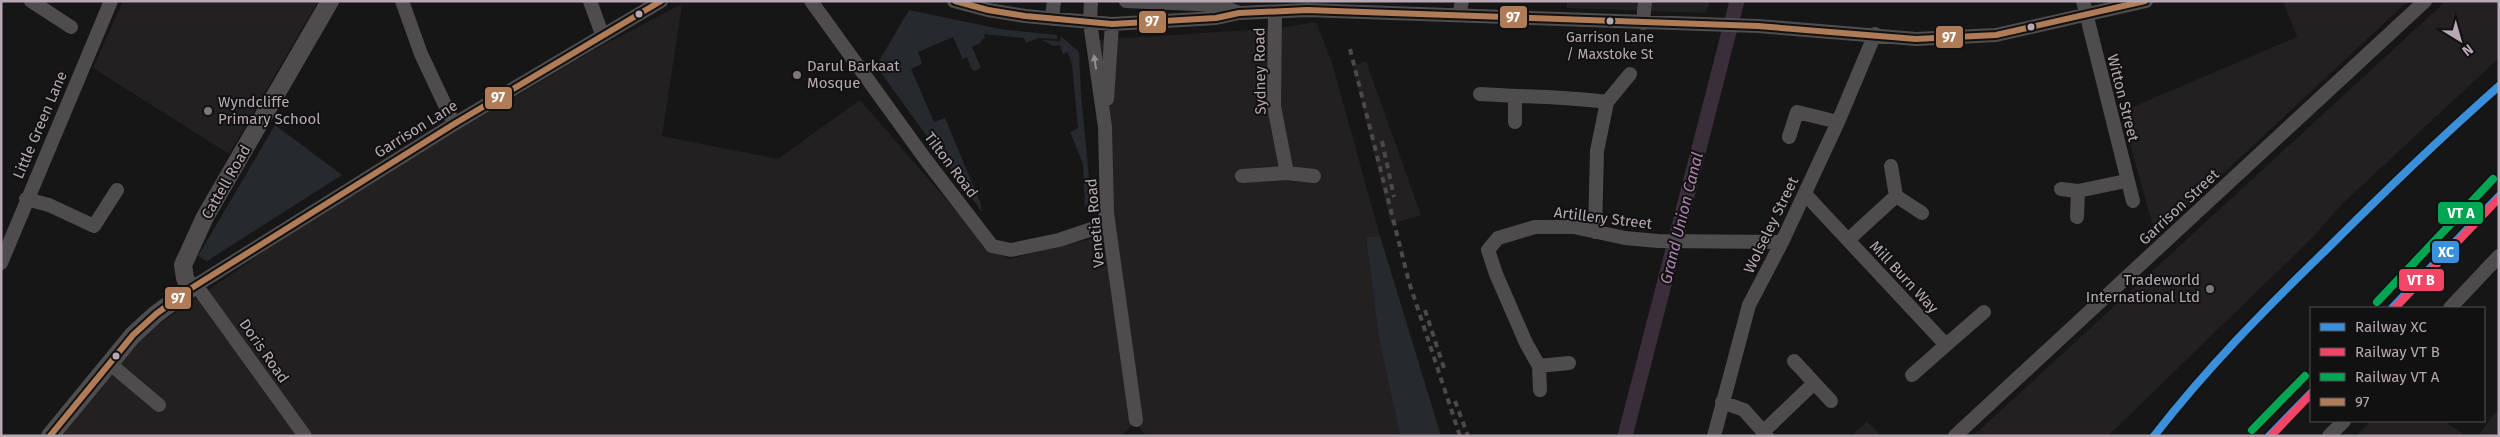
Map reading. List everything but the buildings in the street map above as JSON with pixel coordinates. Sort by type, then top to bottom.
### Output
[{"type":"main road","name":"Cattell Road","points":[[193,287],[185,278],[183,265],[205,217],[330,1]]},
{"type":"main road","points":[[50,436],[133,335],[156,314],[193,287]]},
{"type":"street","points":[[30,1],[71,27]]},
{"type":"street","name":"Little Green Lane","points":[[1,263],[26,199],[111,1]]},
{"type":"street","points":[[402,1],[421,54],[454,124]]},
{"type":"street","points":[[590,1],[602,34]]},
{"type":"street","name":"Garrison Lane","points":[[193,287],[454,124],[602,34],[661,1]]},
{"type":"street","name":"Tilton Road","points":[[811,1],[926,160],[992,246],[1011,250],[1059,240],[1092,229],[1102,223],[1107,213]]},
{"type":"street","points":[[954,1],[988,10],[1052,19],[1112,24],[1216,18],[1238,13],[1364,12],[1461,8],[1643,23],[1751,26],[1875,34],[1916,39],[1996,35],[2146,1]]},
{"type":"street","points":[[1052,19],[1054,1]]},
{"type":"street","name":"Venetia Road","points":[[1090,1],[1090,22],[1105,127],[1107,213],[1136,420]]},
{"type":"street","points":[[1126,1],[1219,5],[1238,13]]},
{"type":"street","points":[[1643,23],[1644,1]]},
{"type":"street","name":"Witton Street","points":[[2083,1],[2126,181],[2133,201]]},
{"type":"street","name":"Garrison Street","points":[[1955,436],[2425,1]]},
{"type":"street","name":"Sydney Road","points":[[1276,12],[1274,106],[1287,173]]},
{"type":"street","points":[[1105,127],[1112,24]]},
{"type":"street","name":"Wolseley Street","points":[[1714,436],[1749,305],[1805,194],[1875,34]]},
{"type":"street","points":[[1594,232],[1596,151],[1607,102],[1630,74]]},
{"type":"street","points":[[1480,94],[1575,97],[1607,102]]},
{"type":"street","points":[[1515,96],[1515,122]]},
{"type":"street","points":[[1789,137],[1797,112],[1838,122]]},
{"type":"street","points":[[1891,166],[1896,196],[1922,214]]},
{"type":"street","points":[[1242,176],[1287,173],[1314,176]]},
{"type":"street","points":[[2061,189],[2078,191],[2126,181]]},
{"type":"street","points":[[26,199],[49,206],[94,226],[117,190]]},
{"type":"street","points":[[2077,217],[2078,191]]},
{"type":"street","name":"Mill Burn Way","points":[[1805,194],[1946,345]]},
{"type":"street","points":[[1848,240],[1896,196]]},
{"type":"street","name":"Artillery Street","points":[[1540,390],[1540,366],[1522,334],[1496,274],[1488,250],[1498,238],[1535,227],[1574,227],[1594,232],[1658,241],[1782,242]]},
{"type":"street","points":[[2451,307],[2499,256]]},
{"type":"street","name":"Doris Road","points":[[193,287],[305,436]]},
{"type":"street","points":[[1912,375],[1984,312]]},
{"type":"street","points":[[1794,361],[1813,384],[1831,401]]},
{"type":"street","points":[[109,363],[159,405]]},
{"type":"street","points":[[1540,366],[1569,363]]},
{"type":"street","points":[[1722,402],[1744,410],[1765,434],[1813,384]]},
{"type":"street","points":[[2329,436],[2343,422]]},
{"type":"shaded area","name":"Wyndcliffe Primary School","points":[[123,1],[318,1],[229,154],[93,68]]},
{"type":"shaded area","points":[[1567,1],[1710,1],[1706,13],[1567,8]]},
{"type":"shaded area","points":[[2283,1],[2408,1],[2156,236],[2121,112],[2297,37]]},
{"type":"shaded area","points":[[2446,1],[2499,1],[2499,58],[2341,205],[2312,238],[2108,436],[1973,436]]},
{"type":"shaded area","points":[[682,4],[662,136],[778,159],[860,100],[989,249],[1009,259],[1095,238],[1111,215],[1095,40],[1278,28],[1316,22],[1332,63],[1380,236],[1366,237],[1379,339],[1400,436],[1145,436],[1136,421],[1121,436],[62,436],[146,333],[266,250],[467,122],[515,97],[592,51]]},
{"type":"shaded area","points":[[909,10],[1000,29],[1057,35],[1057,39],[1039,38],[1026,43],[1024,38],[984,34],[985,38],[981,40],[982,42],[972,47],[981,68],[975,71],[972,70],[967,57],[963,59],[953,37],[918,52],[922,64],[911,69],[934,122],[945,118],[981,204],[982,212],[876,66]]},
{"type":"shaded area","points":[[1061,36],[1079,52],[1091,199],[1085,208],[1083,164],[1070,132],[1078,128],[1072,64],[1068,52],[1063,54],[1060,45],[1054,46],[1042,40],[1060,41]]},
{"type":"shaded area","points":[[1366,61],[1421,215],[1391,224],[1353,66]]},
{"type":"shaded area","points":[[275,125],[342,175],[207,261],[198,256]]},
{"type":"shaded area","points":[[1380,236],[1441,436],[1400,436],[1379,339],[1366,237]]},
{"type":"shaded area","points":[[2499,407],[2499,436],[2478,436]]},
{"type":"shaded area","points":[[1867,421],[1882,436],[1851,436]]},
{"type":"shaded area","points":[[2370,422],[2445,422],[2466,436],[2356,436]]},
{"type":"waterway","name":"Grand Union Canal","points":[[1625,436],[1737,1]]},
{"type":"railway","points":[[1350,49],[1409,282],[1460,436]]},
{"type":"railway","points":[[1382,141],[1394,197]]},
{"type":"railway","points":[[1425,310],[1444,368]]},
{"type":"railway","points":[[1455,401],[1468,436]]},
{"type":"rail line","name":"XC","points":[[2154,436],[2215,363],[2281,295],[2368,208],[2499,86]]},
{"type":"rail line","name":"XC","points":[[2393,307],[2499,196]]},
{"type":"rail line","name":"XC","points":[[2269,436],[2310,394]]},
{"type":"transit line","name":"97","points":[[50,436],[133,335],[156,314],[190,289],[454,124],[661,1]]},
{"type":"transit line","name":"97","points":[[955,1],[988,10],[1025,16],[1112,24],[1216,18],[1239,13],[1307,10],[1758,26],[1916,39],[1996,35],[2145,1]]},
{"type":"transit line","points":[[2377,302],[2493,179]]},
{"type":"transit line","points":[[2396,307],[2499,198]]},
{"type":"transit line","points":[[2252,430],[2305,376]]},
{"type":"transit line","points":[[2271,436],[2310,395]]},
{"type":"place","name":"Garrison Lane / Maxstoke St","points":[[1610,21]]},
{"type":"place","name":"Darul Barkaat Mosque","points":[[797,75]]},
{"type":"place","name":"Wyndcliffe Primary School","points":[[208,111]]},
{"type":"place","name":"Tradeworld International Ltd","points":[[2210,289]]}]
